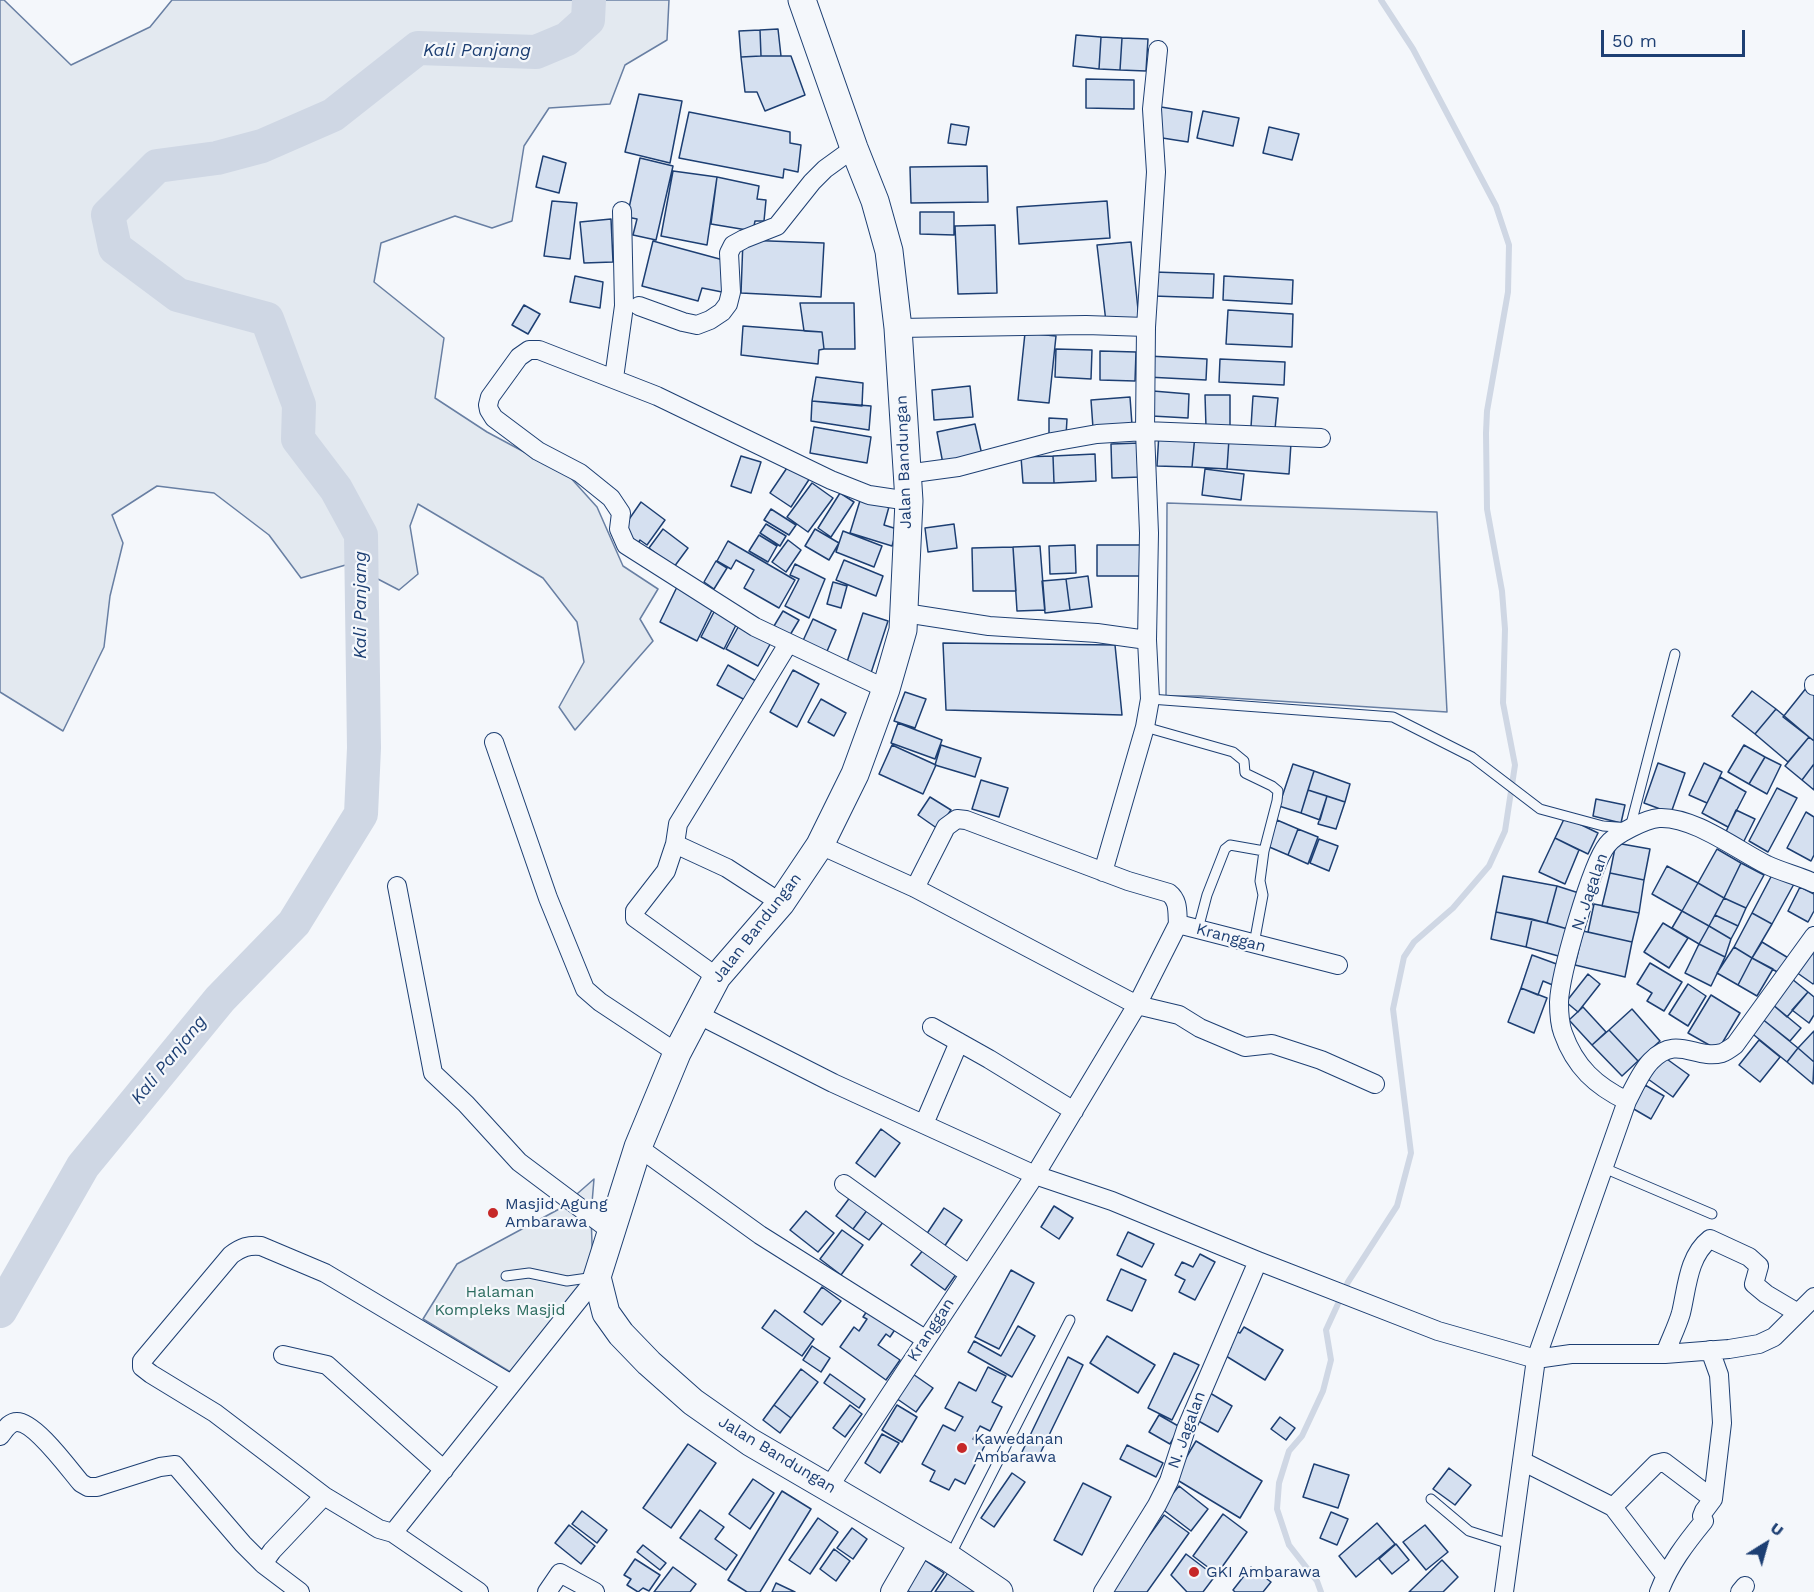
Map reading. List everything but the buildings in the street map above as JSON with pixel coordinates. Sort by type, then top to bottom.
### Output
[{"type":"main road","name":"Jalan Bandungan","points":[[802,0],[875,201],[889,251],[897,327],[909,501],[905,613],[901,640],[855,774],[820,844],[781,903],[717,977],[677,1053],[638,1147],[597,1277],[606,1313],[621,1334],[649,1363],[693,1402],[750,1442],[949,1558],[999,1592]]},
{"type":"main road","points":[[893,1592],[922,1542]]},
{"type":"street","points":[[1102,872],[1150,699],[1147,640],[1149,533],[1145,431],[1146,327],[1150,284],[1151,219],[1156,172],[1152,109],[1158,50]]},
{"type":"street","points":[[639,306],[697,325],[722,312],[728,304],[731,292],[729,253],[733,246],[744,239],[777,226],[812,182],[825,169],[854,148]]},
{"type":"street","points":[[614,378],[624,306],[622,211]]},
{"type":"street","points":[[897,327],[1086,325],[1146,327]]},
{"type":"street","points":[[886,689],[755,627],[626,545],[620,529],[621,513],[611,498],[580,473],[538,452],[495,418],[489,410],[490,397],[519,357],[529,350],[549,354],[657,396],[831,480],[869,495],[909,501]]},
{"type":"street","points":[[906,474],[969,464],[1052,442],[1097,434],[1145,431],[1321,438]]},
{"type":"street","points":[[905,613],[989,626],[1096,633],[1147,640]]},
{"type":"street","points":[[717,977],[635,918],[635,911],[666,871],[675,844],[678,824],[788,644]]},
{"type":"street","points":[[494,742],[548,898],[585,989],[600,1002],[677,1053]]},
{"type":"street","name":"N. Jagalan","points":[[1627,1101],[1604,1090],[1579,1065],[1562,1032],[1559,1001],[1568,958],[1591,880],[1607,844],[1630,828],[1658,818],[1681,821],[1770,866],[1813,881]]},
{"type":"street","points":[[915,888],[946,827],[957,819],[966,820],[1102,872],[1169,893],[1177,905],[1178,924]]},
{"type":"street","points":[[675,844],[727,868],[781,903]]},
{"type":"street","points":[[820,844],[915,888],[1137,1005],[1179,1015],[1200,1028],[1245,1047],[1272,1044],[1321,1060],[1375,1084]]},
{"type":"street","points":[[397,886],[433,1073],[466,1104],[519,1162],[611,1231]]},
{"type":"street","name":"Kranggan","points":[[829,1487],[1035,1175],[1137,1005],[1178,924],[1338,965]]},
{"type":"street","points":[[1504,1592],[1536,1359],[1627,1101],[1650,1062],[1667,1049],[1682,1047],[1711,1053],[1724,1052],[1735,1046],[1814,936]]},
{"type":"street","points":[[697,1014],[884,1107],[1035,1175],[1112,1201],[1438,1331],[1536,1359],[1571,1354],[1665,1354],[1759,1344],[1774,1337],[1814,1297]]},
{"type":"street","points":[[932,1027],[1074,1111]]},
{"type":"street","points":[[924,1124],[959,1042]]},
{"type":"street","points":[[638,1147],[760,1235],[925,1339]]},
{"type":"street","points":[[844,1184],[969,1274]]},
{"type":"street","points":[[1665,1354],[1680,1314],[1687,1281],[1696,1257],[1702,1244],[1710,1239],[1749,1257],[1759,1266],[1754,1284],[1798,1313]]},
{"type":"street","points":[[479,1592],[393,1533],[379,1529],[324,1496],[215,1413],[151,1374],[142,1367],[142,1361],[231,1255],[250,1245],[261,1246],[325,1273],[511,1384]]},
{"type":"street","name":"N. Jagalan","points":[[1103,1592],[1165,1489],[1190,1419],[1258,1261]]},
{"type":"street","points":[[393,1533],[597,1277]]},
{"type":"street","points":[[1522,1461],[1612,1507],[1662,1583],[1688,1540],[1704,1521],[1702,1516],[1704,1511],[1713,1500],[1722,1423],[1719,1375],[1710,1350]]},
{"type":"street","points":[[283,1355],[327,1365],[444,1470]]},
{"type":"street","points":[[0,1436],[8,1426],[15,1422],[25,1423],[35,1431],[81,1483],[88,1487],[97,1487],[160,1467],[176,1465],[243,1544],[263,1564],[300,1592]]},
{"type":"street","points":[[1612,1507],[1656,1464],[1664,1462],[1713,1500]]},
{"type":"street","points":[[263,1564],[272,1551],[324,1496]]},
{"type":"street","points":[[547,1592],[561,1573],[595,1592]]},
{"type":"lane","points":[[1150,699],[1394,717],[1472,757],[1540,809],[1603,826],[1630,828],[1675,654]]},
{"type":"lane","points":[[1144,727],[1233,752],[1244,761],[1245,773],[1278,791],[1264,851],[1260,881],[1263,895],[1254,944]]},
{"type":"lane","points":[[1198,929],[1207,895],[1225,849],[1230,845],[1264,851]]},
{"type":"lane","points":[[1604,1168],[1712,1214]]},
{"type":"lane","points":[[506,1276],[528,1273],[567,1281],[597,1277]]},
{"type":"lane","points":[[949,1558],[1070,1320]]},
{"type":"lane","points":[[1431,1499],[1469,1532],[1510,1544]]},
{"type":"green space","points":[[0,0],[4,0],[71,65],[150,27],[172,0],[669,0],[667,40],[625,65],[610,104],[549,108],[524,146],[512,221],[492,228],[455,216],[381,243],[374,282],[444,338],[435,398],[487,432],[569,476],[597,507],[623,566],[658,589],[640,619],[653,641],[575,730],[559,707],[584,662],[577,622],[543,578],[418,504],[410,526],[418,574],[399,590],[349,564],[301,578],[269,535],[214,493],[157,486],[112,515],[123,543],[110,596],[104,647],[63,731],[0,692]]},
{"type":"green space","points":[[1167,503],[1437,512],[1447,712],[1200,696],[1166,696]]},
{"type":"green space","name":"Halaman Kompleks Masjid","points":[[594,1179],[591,1215],[593,1272],[512,1373],[423,1319],[457,1264],[561,1208]]},
{"type":"waterway","name":"Kali Panjang","points":[[0,1311],[83,1166],[220,999],[294,923],[361,814],[364,748],[361,535],[336,489],[298,439],[299,405],[267,319],[178,295],[115,248],[108,215],[157,166],[217,158],[262,146],[333,115],[418,48],[536,52],[567,39],[588,20],[589,0]]},
{"type":"waterway","points":[[1321,1592],[1317,1581],[1289,1545],[1277,1509],[1279,1483],[1289,1451],[1302,1436],[1323,1391],[1331,1360],[1326,1330],[1348,1282],[1397,1206],[1411,1153],[1393,1009],[1404,957],[1414,942],[1453,908],[1489,866],[1505,831],[1515,765],[1503,703],[1505,629],[1502,591],[1487,509],[1486,433],[1487,411],[1508,292],[1509,245],[1496,206],[1413,49],[1381,0]]},
{"type":"place","name":"Masjid Agung Ambarawa","points":[[493,1213]]},
{"type":"place","name":"Kawedanan Ambarawa","points":[[962,1448]]},
{"type":"place","name":"GKI Ambarawa","points":[[1194,1572]]}]
